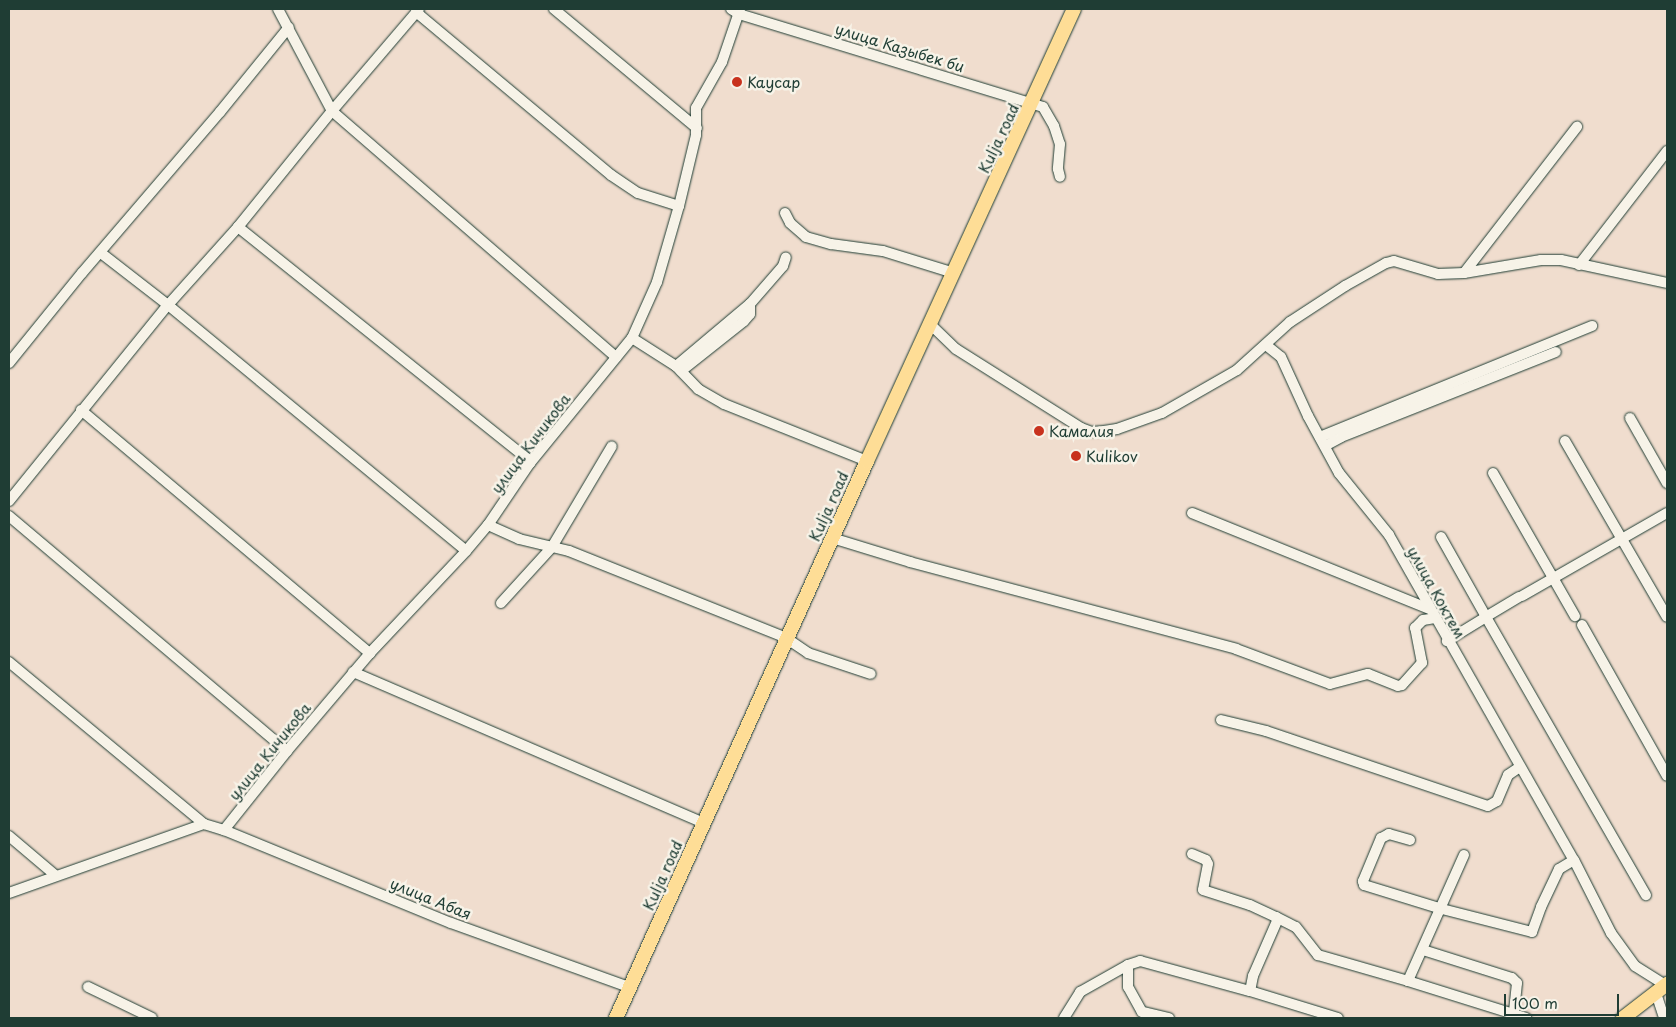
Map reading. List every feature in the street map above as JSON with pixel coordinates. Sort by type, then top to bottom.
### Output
[{"type":"main road","name":"Kulja road","points":[[616,1018],[786,638],[1074,9]]},
{"type":"main road","points":[[1623,1018],[1664,987]]},
{"type":"street","points":[[278,9],[332,110],[616,357]]},
{"type":"street","points":[[554,9],[697,128]]},
{"type":"street","name":"улица Кичикова","points":[[224,830],[370,652],[466,551],[488,525],[530,463],[632,338],[657,282],[679,206],[697,128],[696,108],[722,62],[736,10]]},
{"type":"street","name":"улица Казыбек би","points":[[736,10],[1032,102]]},
{"type":"street","points":[[9,501],[168,305],[238,227],[332,110],[417,11],[611,174],[638,193],[679,206]]},
{"type":"street","points":[[9,364],[226,105],[288,27]]},
{"type":"street","points":[[1032,102],[1043,107],[1054,126],[1060,144],[1058,169],[1060,177]]},
{"type":"street","points":[[1464,273],[1576,127]]},
{"type":"street","points":[[1579,265],[1667,151]]},
{"type":"street","points":[[786,213],[790,223],[806,237],[831,244],[870,249],[906,257],[954,273]]},
{"type":"street","points":[[238,227],[525,457],[530,463]]},
{"type":"street","points":[[101,253],[168,305],[466,551]]},
{"type":"street","points":[[679,369],[750,304],[783,266],[786,257]]},
{"type":"street","points":[[930,324],[956,348],[1081,428],[1092,432],[1117,430],[1162,413],[1237,370],[1266,346],[1290,322],[1344,286],[1386,263],[1394,261],[1438,274],[1464,273],[1541,260],[1561,260],[1667,283]]},
{"type":"street","points":[[1322,442],[1592,326]]},
{"type":"street","points":[[632,338],[679,369],[698,389],[724,404],[867,461]]},
{"type":"street","name":"улица Коктем","points":[[1266,346],[1281,357],[1322,442],[1339,472],[1389,535],[1432,614],[1574,860],[1611,932],[1636,966],[1664,987]]},
{"type":"street","points":[[1322,442],[1341,437],[1556,352]]},
{"type":"street","points":[[81,410],[370,652]]},
{"type":"street","points":[[1630,418],[1667,483]]},
{"type":"street","points":[[1565,441],[1667,617]]},
{"type":"street","points":[[501,603],[552,547],[612,446]]},
{"type":"street","points":[[1493,473],[1667,776]]},
{"type":"street","points":[[1192,513],[1432,614]]},
{"type":"street","points":[[1448,641],[1553,577],[1667,513]]},
{"type":"street","points":[[9,516],[287,751]]},
{"type":"street","points":[[488,525],[519,539],[569,551],[786,638],[808,653],[870,674]]},
{"type":"street","points":[[1442,537],[1646,895]]},
{"type":"street","points":[[832,538],[919,564],[1236,649],[1330,684],[1368,674],[1398,686],[1402,685],[1422,663],[1414,628],[1432,614]]},
{"type":"street","points":[[9,662],[204,824]]},
{"type":"street","points":[[354,672],[703,823]]},
{"type":"street","points":[[1221,720],[1266,731],[1488,806],[1497,801],[1508,775],[1520,767]]},
{"type":"street","points":[[9,893],[55,875],[204,824]]},
{"type":"street","name":"улица Абая","points":[[204,824],[224,830],[450,923],[629,987]]},
{"type":"street","points":[[1410,840],[1388,834],[1380,838],[1363,882],[1366,886],[1442,909],[1532,932],[1540,907],[1559,869],[1574,860]]},
{"type":"street","points":[[9,836],[55,875]]},
{"type":"street","points":[[1192,854],[1206,860],[1208,864],[1203,890],[1250,905],[1296,927],[1318,955],[1526,1018]]},
{"type":"street","points":[[1408,981],[1442,909],[1464,855]]},
{"type":"street","points":[[1250,991],[1253,976],[1277,921],[1276,917]]},
{"type":"street","points":[[1423,950],[1512,978],[1517,983],[1514,1014]]},
{"type":"street","points":[[1064,1018],[1080,992],[1128,965],[1140,961],[1250,991],[1338,1018]]},
{"type":"street","points":[[1128,965],[1128,987],[1142,1012],[1169,1018]]},
{"type":"street","points":[[88,987],[152,1018]]},
{"type":"street","points":[[1664,987],[1664,1018]]},
{"type":"place","name":"Каусар","points":[[737,82]]},
{"type":"place","name":"Камалия","points":[[1039,431]]},
{"type":"place","name":"Kulikov","points":[[1076,456]]}]
